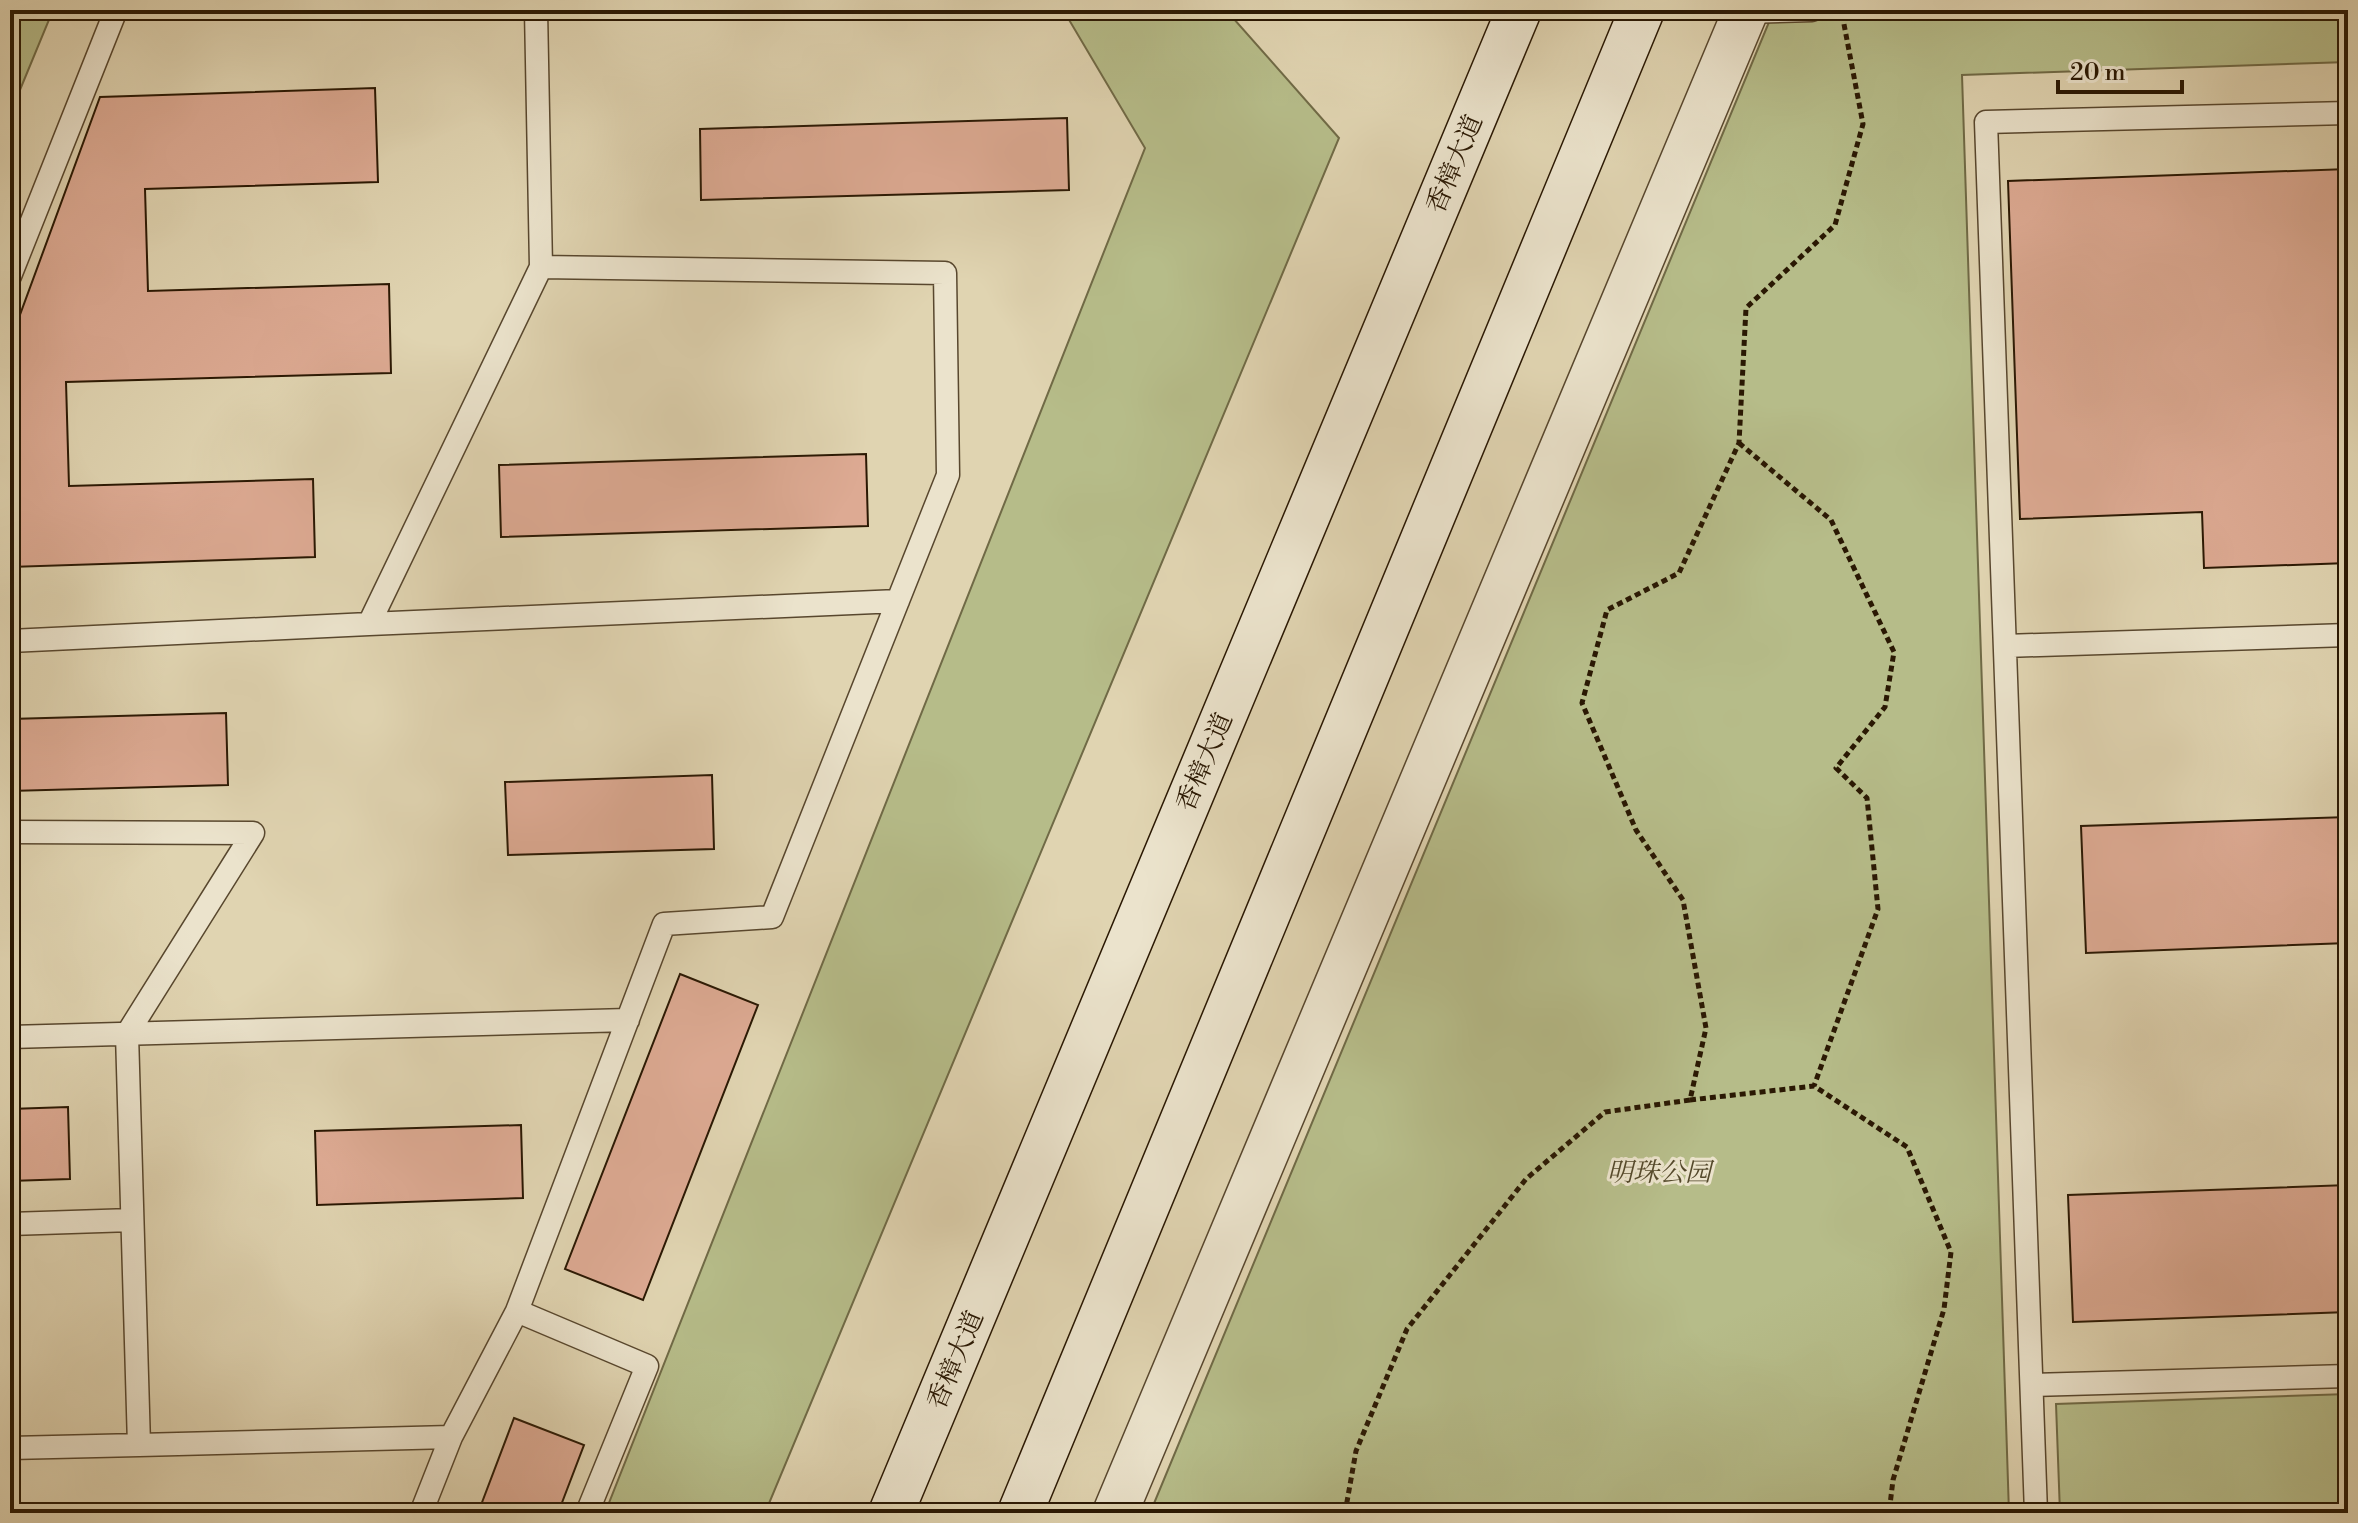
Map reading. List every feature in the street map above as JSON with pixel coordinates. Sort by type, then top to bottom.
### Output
[{"type":"main road","name":"香樟大道","points":[[891,1513],[1519,10]]},
{"type":"main road","points":[[1020,1513],[1642,10]]},
{"type":"main road","points":[[1115,1513],[1744,11]]},
{"type":"lane","points":[[10,276],[116,10]]},
{"type":"lane","points":[[369,624],[541,267],[536,10]]},
{"type":"lane","points":[[1744,11],[1812,10]]},
{"type":"lane","points":[[2036,1513],[1986,122],[2348,113]]},
{"type":"lane","points":[[421,1513],[451,1437],[517,1311],[664,924],[772,917],[948,475],[945,273],[541,267]]},
{"type":"lane","points":[[10,641],[898,601]]},
{"type":"lane","points":[[2005,646],[2348,635]]},
{"type":"lane","points":[[10,832],[253,833],[127,1034],[139,1445]]},
{"type":"lane","points":[[10,1037],[628,1020]]},
{"type":"lane","points":[[10,1224],[132,1220]]},
{"type":"lane","points":[[517,1311],[647,1366],[587,1513]]},
{"type":"lane","points":[[2032,1385],[2348,1376]]},
{"type":"lane","points":[[10,1448],[451,1437]]},
{"type":"path","points":[[1690,1100],[1706,1028],[1683,900],[1636,830],[1582,703],[1607,610],[1679,573],[1739,443],[1746,308],[1835,225],[1863,124],[1841,10]]},
{"type":"path","points":[[1739,443],[1831,520],[1894,652],[1885,707],[1836,768],[1867,798],[1878,909],[1814,1086]]},
{"type":"path","points":[[1345,1513],[1356,1451],[1407,1329],[1526,1179],[1605,1112],[1814,1086],[1907,1147],[1951,1252],[1944,1309],[1893,1480],[1889,1513]]},
{"type":"green space","points":[[1226,10],[1339,138],[765,1513],[605,1513],[1145,148],[1065,13]]},
{"type":"green space","name":"明珠公园","points":[[1774,10],[2348,10],[2348,62],[1962,75],[2009,1513],[1150,1513]]},
{"type":"green space","points":[[10,12],[51,15],[10,114]]},
{"type":"green space","points":[[2348,1394],[2348,1513],[2060,1513],[2056,1404]]},
{"type":"building","points":[[375,88],[378,182],[145,189],[148,291],[389,284],[391,373],[66,382],[69,486],[313,479],[315,557],[10,567],[10,342],[100,97]]},
{"type":"building","points":[[1067,118],[1069,190],[701,200],[700,129]]},
{"type":"building","points":[[2348,169],[2348,563],[2204,568],[2202,512],[2020,519],[2008,181]]},
{"type":"building","points":[[866,454],[868,526],[501,537],[499,465]]},
{"type":"building","points":[[226,713],[228,785],[10,791],[10,719]]},
{"type":"building","points":[[712,775],[714,849],[508,855],[505,782]]},
{"type":"building","points":[[2348,817],[2348,943],[2086,953],[2081,826]]},
{"type":"building","points":[[680,974],[758,1005],[643,1300],[565,1269]]},
{"type":"building","points":[[68,1107],[70,1179],[10,1181],[10,1109]]},
{"type":"building","points":[[521,1125],[523,1198],[317,1205],[315,1131]]},
{"type":"building","points":[[2348,1185],[2348,1312],[2073,1322],[2068,1195]]},
{"type":"building","points":[[514,1418],[584,1445],[558,1513],[478,1513]]},
{"type":"building","points":[[345,1507],[345,1513],[139,1513]]}]
